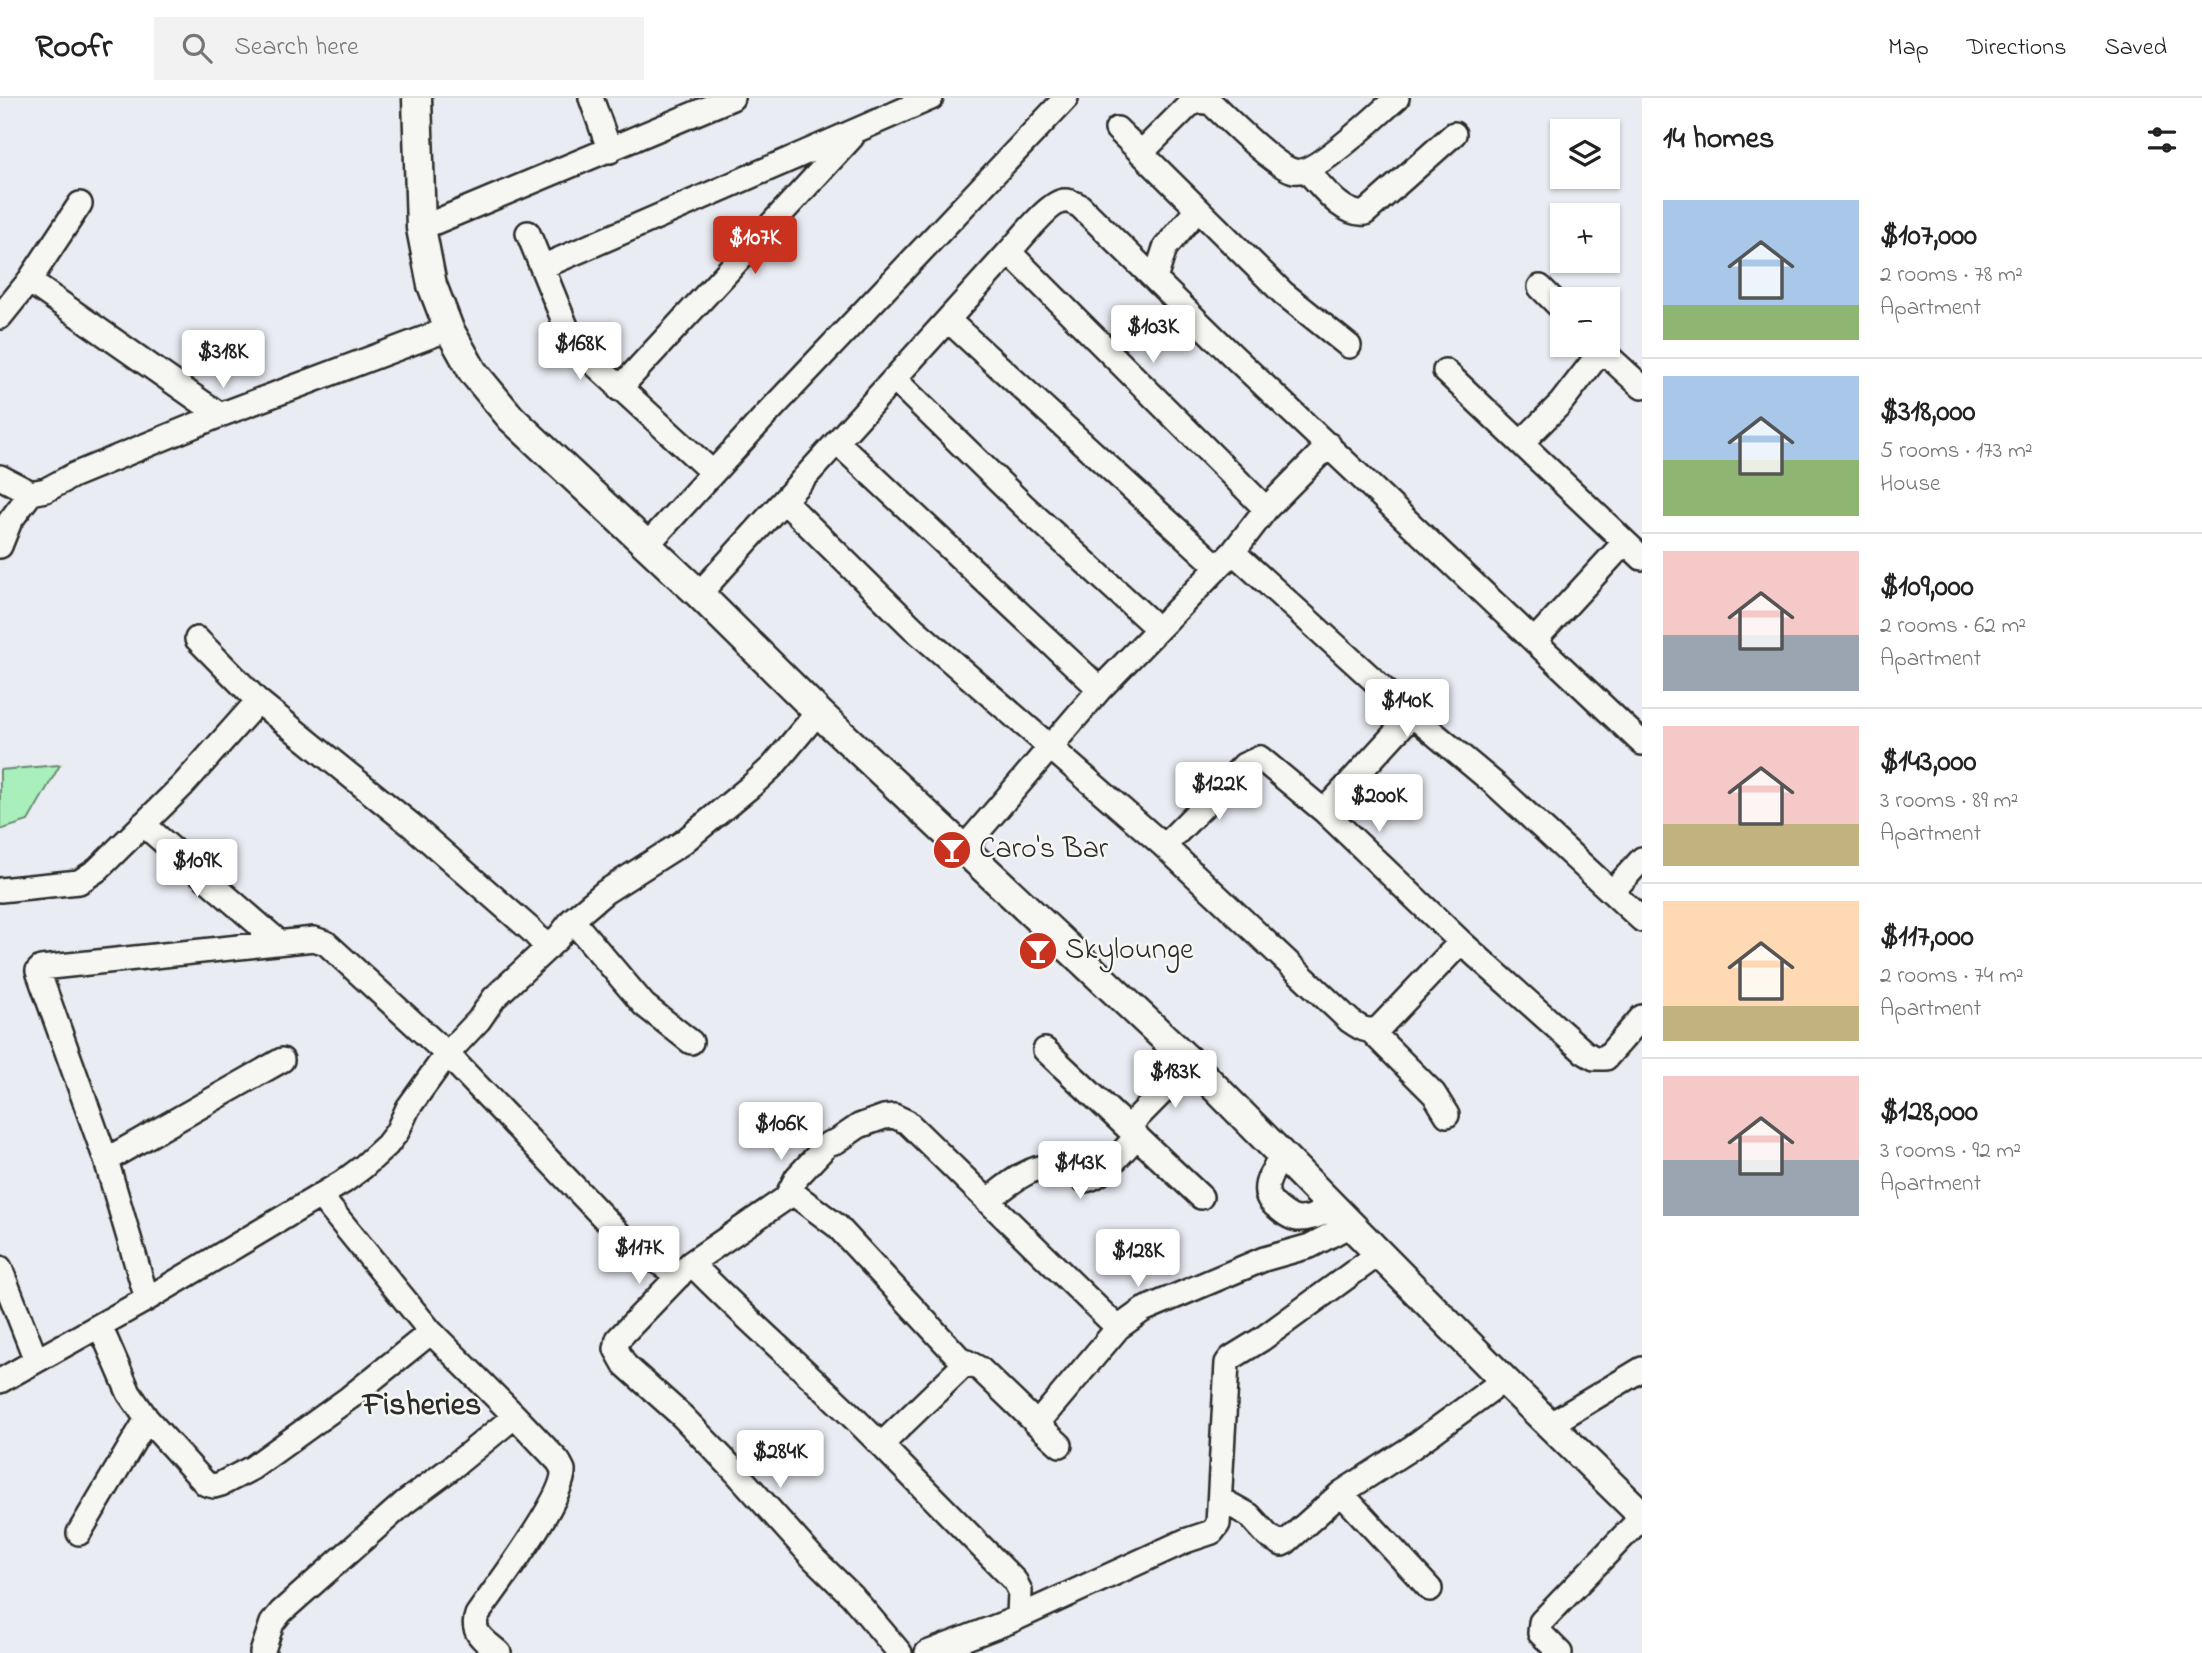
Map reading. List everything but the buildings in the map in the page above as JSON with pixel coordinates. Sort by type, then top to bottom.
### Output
[{"type":"main road","points":[[417,98],[421,228],[432,285],[449,329],[473,372],[511,418],[1191,1063],[1642,1516]]},
{"type":"street","points":[[591,98],[610,151]]},
{"type":"street","points":[[421,228],[732,98]]},
{"type":"street","points":[[542,267],[930,98]]},
{"type":"street","points":[[646,546],[1066,98]]},
{"type":"street","points":[[1141,153],[1189,105],[1199,101],[1211,103],[1279,164],[1293,171],[1307,171],[1397,98]]},
{"type":"street","points":[[1117,129],[1283,293],[1349,346]]},
{"type":"street","points":[[620,389],[856,132]]},
{"type":"street","points":[[1307,171],[1344,208],[1355,215],[1365,213],[1454,134]]},
{"type":"street","points":[[699,594],[1009,252],[1051,208],[1060,201],[1068,201],[1080,206],[1642,743]]},
{"type":"street","points":[[0,317],[29,281],[80,204]]},
{"type":"street","points":[[1155,279],[1165,248],[1197,210]]},
{"type":"street","points":[[528,233],[572,341],[620,389],[713,473]]},
{"type":"street","points":[[1009,252],[1266,509]]},
{"type":"street","points":[[29,281],[220,415]]},
{"type":"street","points":[[1540,287],[1550,297]]},
{"type":"street","points":[[949,321],[1225,559],[1497,786],[1642,920]]},
{"type":"street","points":[[0,477],[31,492],[46,490],[74,475],[220,415],[449,329]]},
{"type":"street","points":[[1521,443],[1560,404],[1592,357]]},
{"type":"street","points":[[1610,357],[1642,387]]},
{"type":"street","points":[[1445,371],[1642,558]]},
{"type":"street","points":[[894,379],[1023,505],[1157,628]]},
{"type":"street","points":[[838,443],[1100,689]]},
{"type":"street","points":[[964,848],[1100,689],[1157,628],[1181,607],[1266,509],[1328,445]]},
{"type":"street","points":[[0,545],[10,521],[31,492]]},
{"type":"street","points":[[785,502],[913,628],[1164,846],[1361,1029],[1371,1031],[1379,1028],[1461,942]]},
{"type":"street","points":[[1535,640],[1625,542]]},
{"type":"street","points":[[197,639],[258,701],[410,824],[548,948]]},
{"type":"street","points":[[0,890],[85,879],[183,785],[258,701]]},
{"type":"street","points":[[0,1381],[147,1299],[320,1196],[363,1167],[387,1145],[397,1132],[408,1108],[447,1054],[479,1020],[494,998],[548,948],[572,920],[605,892],[682,843],[751,786],[773,766],[818,712]]},
{"type":"street","points":[[1324,811],[1412,715]]},
{"type":"street","points":[[1164,846],[1244,765],[1260,758],[1324,811],[1461,942],[1584,1052],[1601,1059],[1611,1054],[1642,1017]]},
{"type":"street","points":[[144,824],[279,942]]},
{"type":"street","points":[[1612,892],[1642,859]]},
{"type":"street","points":[[572,920],[644,1005],[691,1042]]},
{"type":"street","points":[[147,1299],[106,1160],[38,971],[41,968],[279,942],[314,939],[326,943],[447,1054],[626,1241],[685,1270],[740,1313],[841,1405],[1015,1581],[1020,1591],[1019,1617]]},
{"type":"street","points":[[1371,1031],[1434,1094],[1447,1115]]},
{"type":"street","points":[[1045,1050],[1201,1197]]},
{"type":"street","points":[[106,1160],[282,1060]]},
{"type":"street","points":[[987,1201],[1012,1182],[1036,1169],[1051,1166],[1085,1180],[1101,1173],[1191,1063]]},
{"type":"street","points":[[900,1653],[852,1596],[735,1471],[682,1416],[625,1365],[618,1357],[618,1339],[685,1270],[762,1212],[779,1203],[790,1191],[797,1177],[828,1144],[859,1126],[894,1116],[907,1122],[1118,1328]]},
{"type":"street","points":[[1283,1155],[1267,1183],[1266,1194],[1274,1205],[1291,1217],[1300,1219],[1344,1216]]},
{"type":"street","points":[[790,1191],[837,1226],[964,1363]]},
{"type":"street","points":[[320,1196],[431,1332],[515,1416],[563,1469],[544,1520],[473,1624],[476,1632],[499,1653]]},
{"type":"street","points":[[1037,1424],[1118,1328],[1143,1310],[1264,1259],[1310,1246],[1344,1216]]},
{"type":"street","points":[[927,1653],[1019,1617],[1185,1541],[1212,1532],[1218,1524],[1227,1363],[1380,1253]]},
{"type":"street","points":[[0,1268],[36,1360]]},
{"type":"street","points":[[100,1326],[129,1393],[147,1419],[206,1484],[214,1486],[252,1468],[349,1398],[431,1332]]},
{"type":"street","points":[[881,1446],[964,1363],[971,1363],[980,1369],[1060,1446]]},
{"type":"street","points":[[1549,1425],[1642,1369]]},
{"type":"street","points":[[1220,1499],[1249,1515],[1268,1536],[1282,1544],[1341,1493],[1411,1448],[1504,1380]]},
{"type":"street","points":[[262,1653],[272,1623],[281,1612],[404,1503],[515,1416]]},
{"type":"street","points":[[79,1533],[147,1419]]},
{"type":"street","points":[[1341,1493],[1430,1589]]},
{"type":"street","points":[[1560,1653],[1540,1633],[1541,1622],[1642,1516]]},
{"type":"green space","points":[[60,765],[28,821],[0,830],[0,770]]},
{"type":"place","name":"Caro's Bar","points":[[952,850]]},
{"type":"place","name":"Skylounge","points":[[1038,951]]},
{"type":"district","name":"Fisheries","points":[[422,1406]]}]
